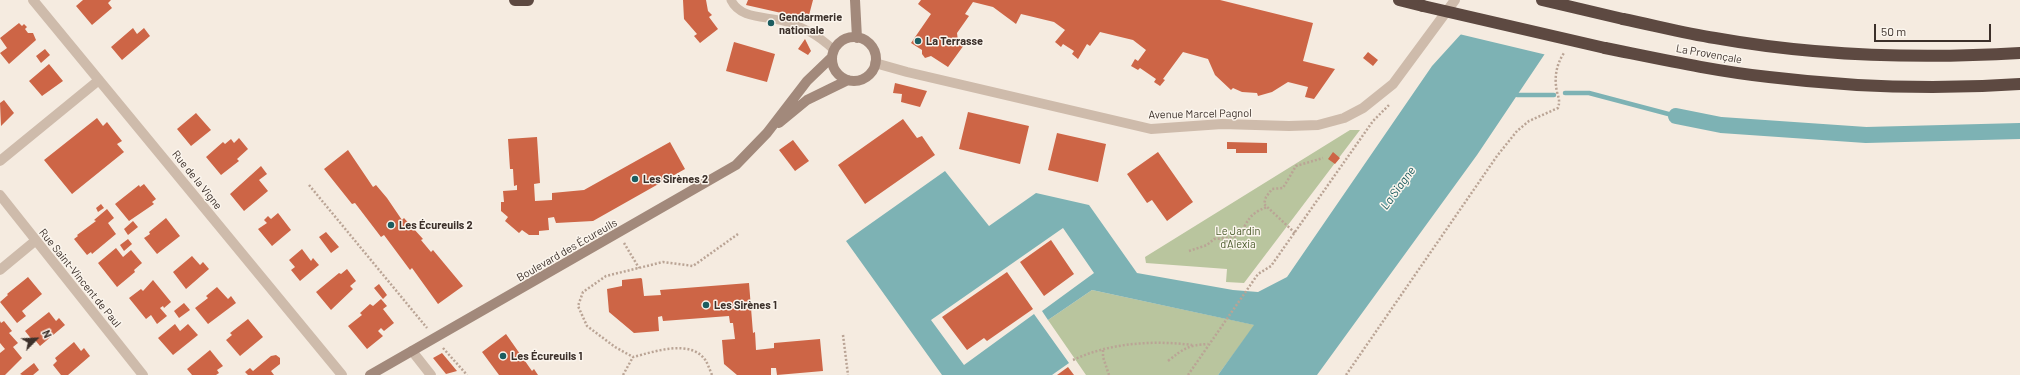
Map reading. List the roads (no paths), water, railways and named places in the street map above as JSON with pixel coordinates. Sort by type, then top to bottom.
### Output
[{"type":"highway","points":[[515,0],[528,0]]},
{"type":"highway","name":"La Provençale","points":[[1399,0],[1605,48],[1697,66],[1770,77],[1876,86],[1984,87],[2020,84]]},
{"type":"highway","name":"La Provençale","points":[[1542,0],[1715,38],[1788,48],[1878,55],[1982,56],[2020,53]]},
{"type":"street","name":"Rue de la Vigne","points":[[34,0],[342,375]]},
{"type":"street","points":[[855,0],[857,38]]},
{"type":"street","name":"Avenue Marcel Pagnol","points":[[875,63],[929,78],[1151,129],[1222,124],[1318,125],[1344,118],[1363,108],[1384,93],[1393,84],[1455,0]]},
{"type":"street","points":[[857,38],[864,40],[873,50],[875,63],[873,70],[864,79],[858,81],[840,77],[835,71],[833,54],[843,40],[857,38]]},
{"type":"street","name":"Boulevard des Écureuils","points":[[370,375],[619,234],[736,165],[766,133],[807,81],[833,54]]},
{"type":"street","points":[[0,161],[99,80]]},
{"type":"street","name":"Boulevard des Écureuils","points":[[766,133],[807,100],[848,80]]},
{"type":"street","name":"Rue Saint-Vincent de Paul","points":[[0,195],[35,241],[143,375]]},
{"type":"street","points":[[0,270],[35,241]]},
{"type":"street","points":[[412,351],[431,375]]},
{"type":"lane","points":[[731,0],[747,15],[783,21],[808,30],[821,39],[833,54]]},
{"type":"water","name":"La Siagne","points":[[1492,0],[1581,0],[1477,155],[1317,375],[1218,375],[1254,325],[1092,290],[1048,320],[1042,311],[1094,273],[1063,228],[931,320],[964,365],[1034,314],[1069,363],[1052,375],[942,375],[846,241],[945,171],[989,226],[1036,193],[1089,205],[1137,273],[1233,290],[1258,292],[1287,277],[1432,66]]},
{"type":"waterway","points":[[1565,93],[1589,93],[1676,116]]},
{"type":"waterway","points":[[1517,95],[1554,95]]},
{"type":"waterway","points":[[1676,116],[1721,125],[1866,135],[2020,131]]},
{"type":"place","name":"Gendarmerie nationale","points":[[771,23]]},
{"type":"place","name":"La Terrasse","points":[[918,41]]},
{"type":"place","name":"Les Sirènes 2","points":[[635,179]]},
{"type":"place","name":"Les Écureuils 2","points":[[391,225]]},
{"type":"place","name":"Les Sirènes 1","points":[[706,305]]},
{"type":"place","name":"Les Écureuils 1","points":[[503,356]]},
{"type":"park label","name":"Le Jardin d'Alexia","points":[[1238,237]]}]
